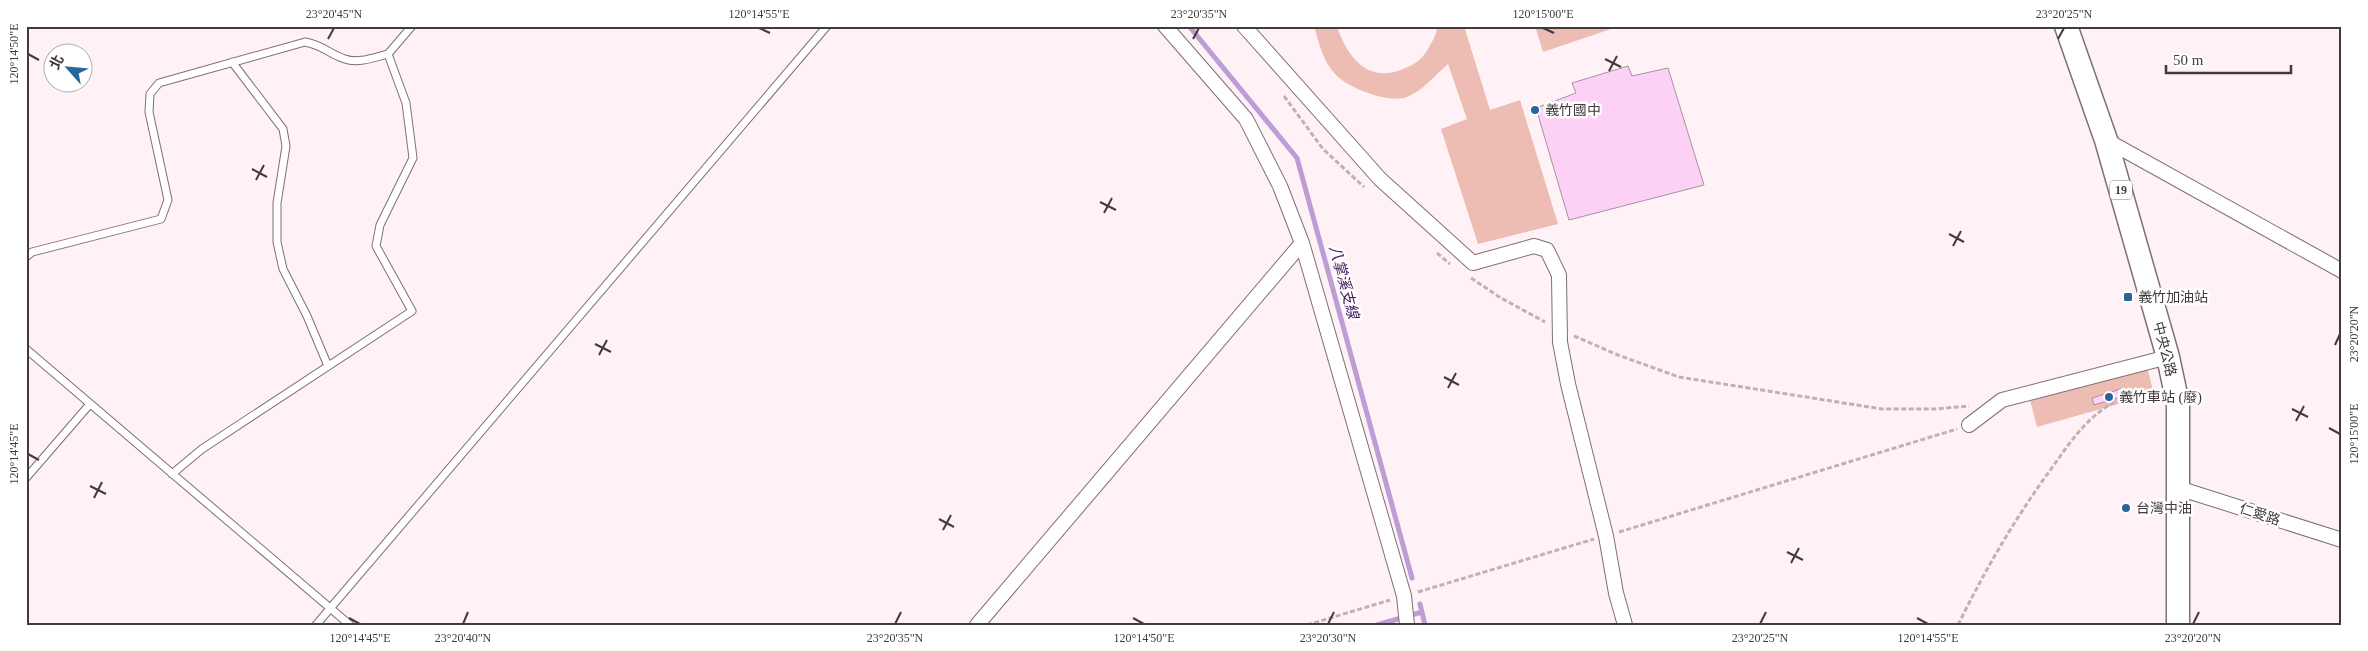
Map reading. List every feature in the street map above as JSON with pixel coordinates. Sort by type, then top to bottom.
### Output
[{"type":"main road","name":"中央公路","points":[[2066,26],[2106,140],[2168,357],[2178,404],[2178,625]]},
{"type":"street","points":[[1165,26],[1246,119],[1280,186],[1302,243],[1405,599],[1406,624]]},
{"type":"street","points":[[1244,26],[1380,179],[1473,263],[1534,246],[1547,250],[1560,275],[1559,330],[1568,384],[1606,536],[1616,593],[1625,625]]},
{"type":"street","points":[[2106,140],[2342,271]]},
{"type":"street","points":[[977,625],[1302,243]]},
{"type":"street","points":[[1969,425],[2002,400],[2168,357]]},
{"type":"street","name":"仁愛路","points":[[2178,488],[2342,540]]},
{"type":"lane","points":[[26,258],[32,252],[161,219],[168,200],[149,112],[150,94],[159,83],[305,42],[320,45],[347,60],[365,60],[388,54],[412,26]]},
{"type":"lane","points":[[316,625],[827,26]]},
{"type":"lane","points":[[172,474],[202,449],[412,311],[376,246],[380,225],[413,158],[406,103],[388,54]]},
{"type":"lane","points":[[232,62],[283,129],[286,146],[278,203],[277,242],[283,269],[307,316],[328,366]]},
{"type":"lane","points":[[26,349],[350,625]]},
{"type":"lane","points":[[26,478],[90,404]]},
{"type":"path","points":[[1283,95],[1323,149],[1367,188]]},
{"type":"path","points":[[1432,248],[1454,267]]},
{"type":"path","points":[[1470,277],[1501,298],[1559,330],[1618,355],[1689,378],[1882,409],[1934,410],[2002,400]]},
{"type":"path","points":[[1958,625],[1980,581],[2021,510],[2089,420],[2112,404],[2155,392],[2146,362]]},
{"type":"path","points":[[1307,625],[1405,599],[1969,425]]},
{"type":"shaded area","points":[[1314,26],[1337,26],[1347,48],[1361,65],[1379,73],[1391,73],[1411,65],[1424,55],[1436,34],[1437,26],[1464,26],[1490,110],[1520,100],[1558,224],[1478,244],[1441,129],[1467,119],[1448,64],[1424,86],[1407,97],[1400,99],[1380,97],[1359,90],[1336,75],[1325,58]]},
{"type":"shaded area","points":[[1535,26],[1617,26],[1617,27],[1543,52]]},
{"type":"shaded area","points":[[2147,367],[2154,394],[2037,427],[2030,400]]},
{"type":"building","points":[[1628,66],[1632,76],[1668,68],[1704,185],[1569,220],[1536,108],[1576,93],[1572,83]]},
{"type":"building","name":"義竹車站 (廢)","points":[[2124,388],[2127,395],[2094,405],[2092,398]]},
{"type":"waterway","name":"八掌溪支線","points":[[1189,26],[1297,158],[1412,578]]},
{"type":"waterway","name":"八掌溪支線","points":[[1420,604],[1425,625]]},
{"type":"waterway","points":[[1377,625],[1422,612]]},
{"type":"place","name":"義竹國中","points":[[1535,110]]},
{"type":"place","name":"義竹加油站","points":[[2128,297]]},
{"type":"place","name":"義竹車站 (廢)","points":[[2109,397]]},
{"type":"place","name":"台灣中油","points":[[2126,508]]}]
